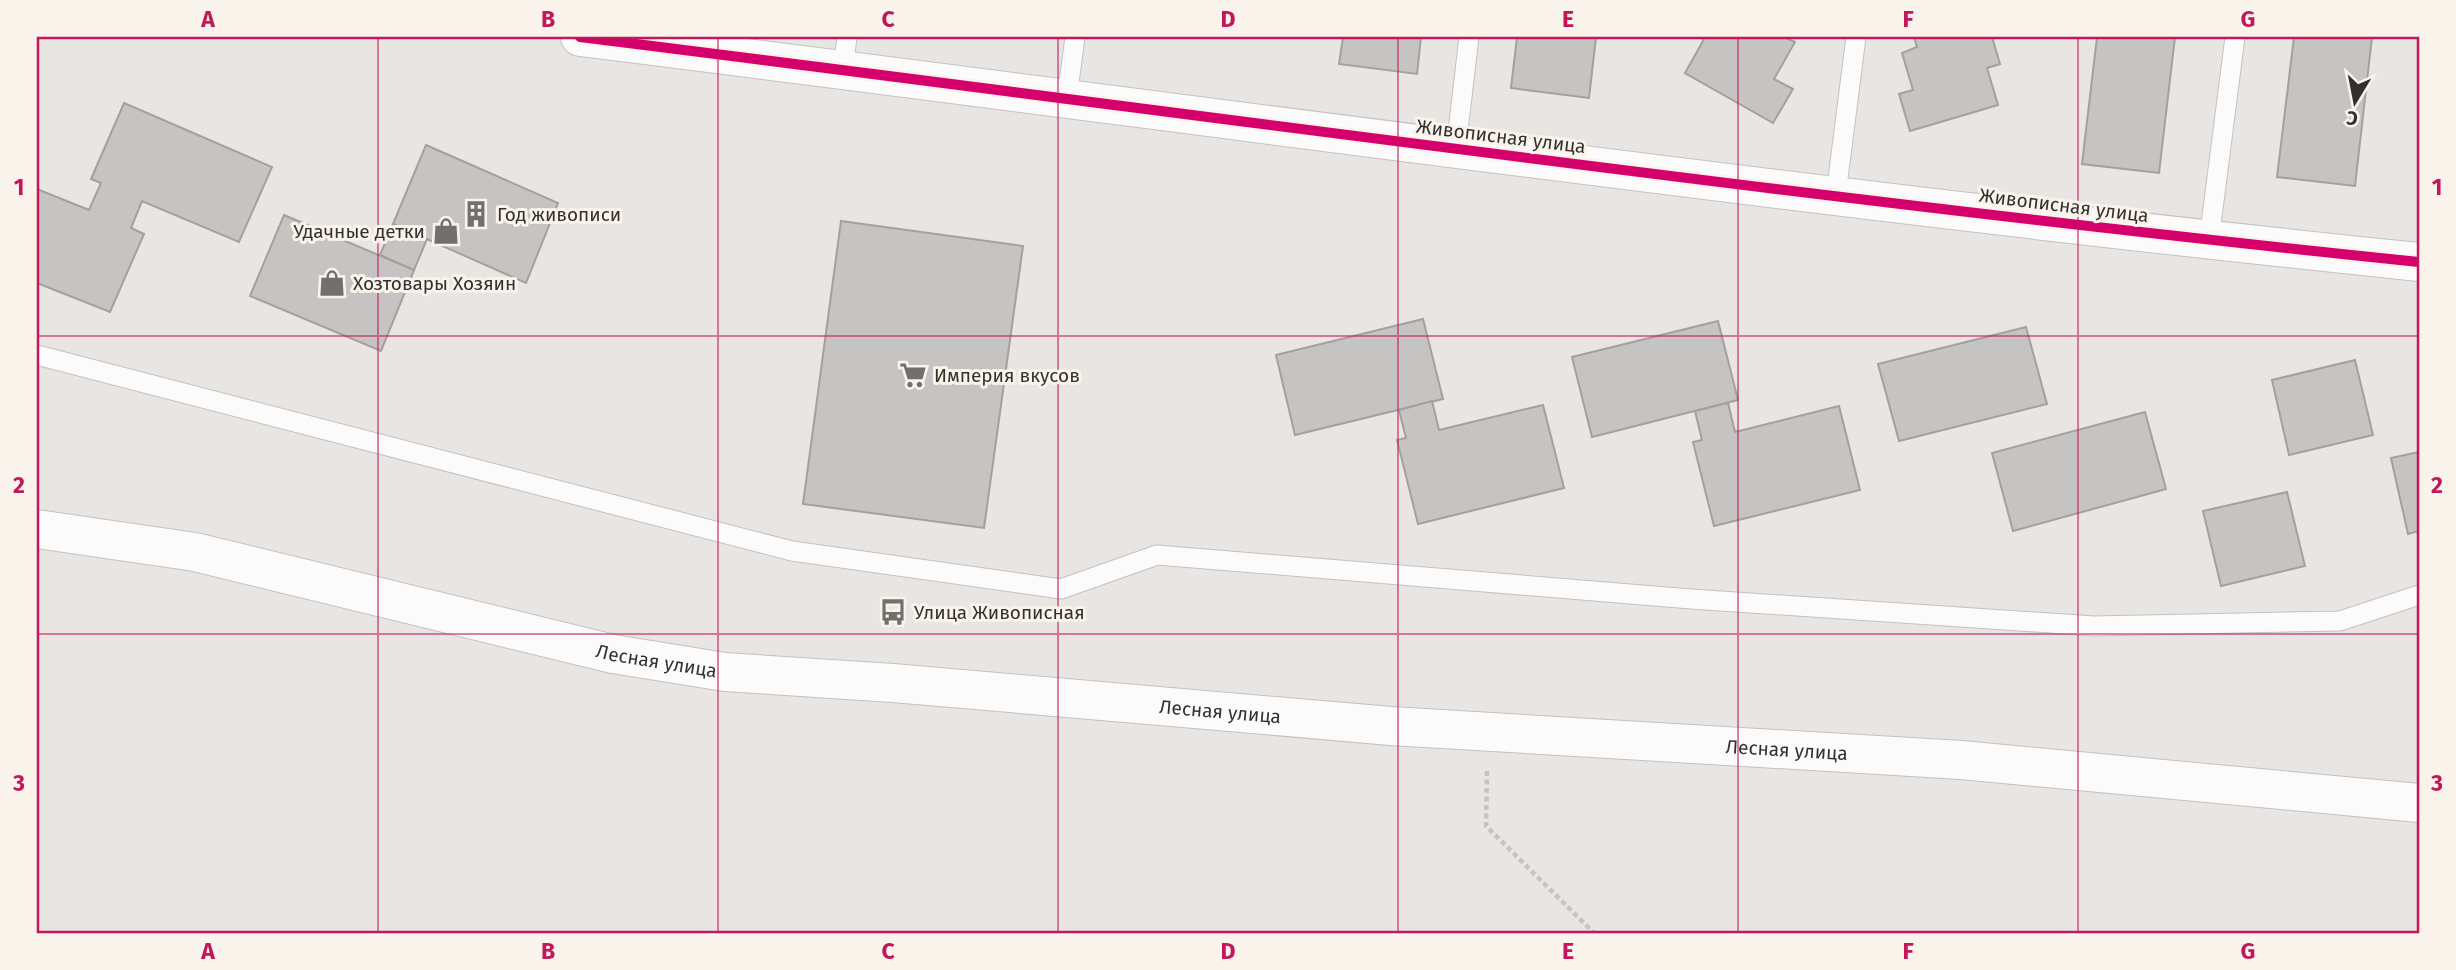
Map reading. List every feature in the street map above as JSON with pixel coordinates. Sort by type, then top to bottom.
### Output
[{"type":"main road","name":"Живописная улица","points":[[580,37],[845,53],[1067,98],[2209,240],[2419,262]]},
{"type":"main road","name":"Лесная улица","points":[[37,529],[195,552],[613,654],[725,672],[892,683],[1391,726],[1961,760],[2419,803]]},
{"type":"lane","points":[[1067,98],[1075,37]]},
{"type":"lane","points":[[1455,148],[1469,37]]},
{"type":"lane","points":[[1836,194],[1856,37]]},
{"type":"lane","points":[[2209,240],[2235,37]]},
{"type":"lane","points":[[37,355],[792,551],[1061,589],[1157,555],[1691,599],[2094,626],[2340,621],[2419,595]]},
{"type":"path","points":[[1487,772],[1486,826],[1594,933]]},
{"type":"building","points":[[1343,37],[1421,37],[1417,74],[1339,64]]},
{"type":"building","points":[[1517,37],[1596,37],[1589,98],[1511,88]]},
{"type":"building","points":[[1699,37],[1784,37],[1795,42],[1774,79],[1793,89],[1773,123],[1685,73],[1704,39]]},
{"type":"building","points":[[1914,37],[1992,37],[2000,64],[1987,68],[1998,105],[1910,131],[1899,94],[1913,90],[1902,53],[1917,47]]},
{"type":"building","points":[[2097,37],[2175,37],[2159,173],[2082,164]]},
{"type":"building","points":[[2294,37],[2372,37],[2355,186],[2277,177]]},
{"type":"building","points":[[124,103],[272,167],[239,242],[142,201],[131,228],[144,234],[110,312],[37,283],[37,189],[89,210],[101,183],[91,179]]},
{"type":"building","name":"Год живописи","points":[[426,145],[558,203],[526,283],[393,224]]},
{"type":"building","name":"Хозтовары Хозяин","points":[[284,215],[414,270],[381,351],[250,296]]},
{"type":"building","name":"Империя вкусов","points":[[841,221],[1023,246],[984,528],[803,504]]},
{"type":"building","points":[[393,224],[427,239],[414,270],[380,255]]},
{"type":"building","points":[[1423,319],[1443,399],[1295,435],[1276,355]]},
{"type":"building","points":[[1718,321],[1738,400],[1592,437],[1572,357]]},
{"type":"building","points":[[2026,327],[2047,404],[1899,441],[1878,364]]},
{"type":"building","points":[[2355,360],[2373,435],[2289,455],[2272,380]]},
{"type":"building","points":[[1432,401],[1439,430],[1543,405],[1564,488],[1418,524],[1397,440],[1406,438],[1399,410]]},
{"type":"building","points":[[1728,403],[1735,432],[1839,406],[1860,490],[1714,526],[1693,442],[1702,440],[1695,411]]},
{"type":"building","points":[[2145,412],[2166,489],[2013,531],[1992,453]]},
{"type":"building","points":[[2419,452],[2419,531],[2408,534],[2391,458]]},
{"type":"building","points":[[2287,492],[2305,566],[2221,586],[2203,511]]},
{"type":"cycle path","points":[[580,37],[1729,183],[2419,262]]},
{"type":"place","name":"Год живописи","points":[[476,214]]},
{"type":"place","name":"Удачные детки","points":[[446,231]]},
{"type":"place","name":"Хозтовары Хозяин","points":[[332,283]]},
{"type":"place","name":"Империя вкусов","points":[[913,375]]},
{"type":"place","name":"Улица Живописная","points":[[893,612]]}]
